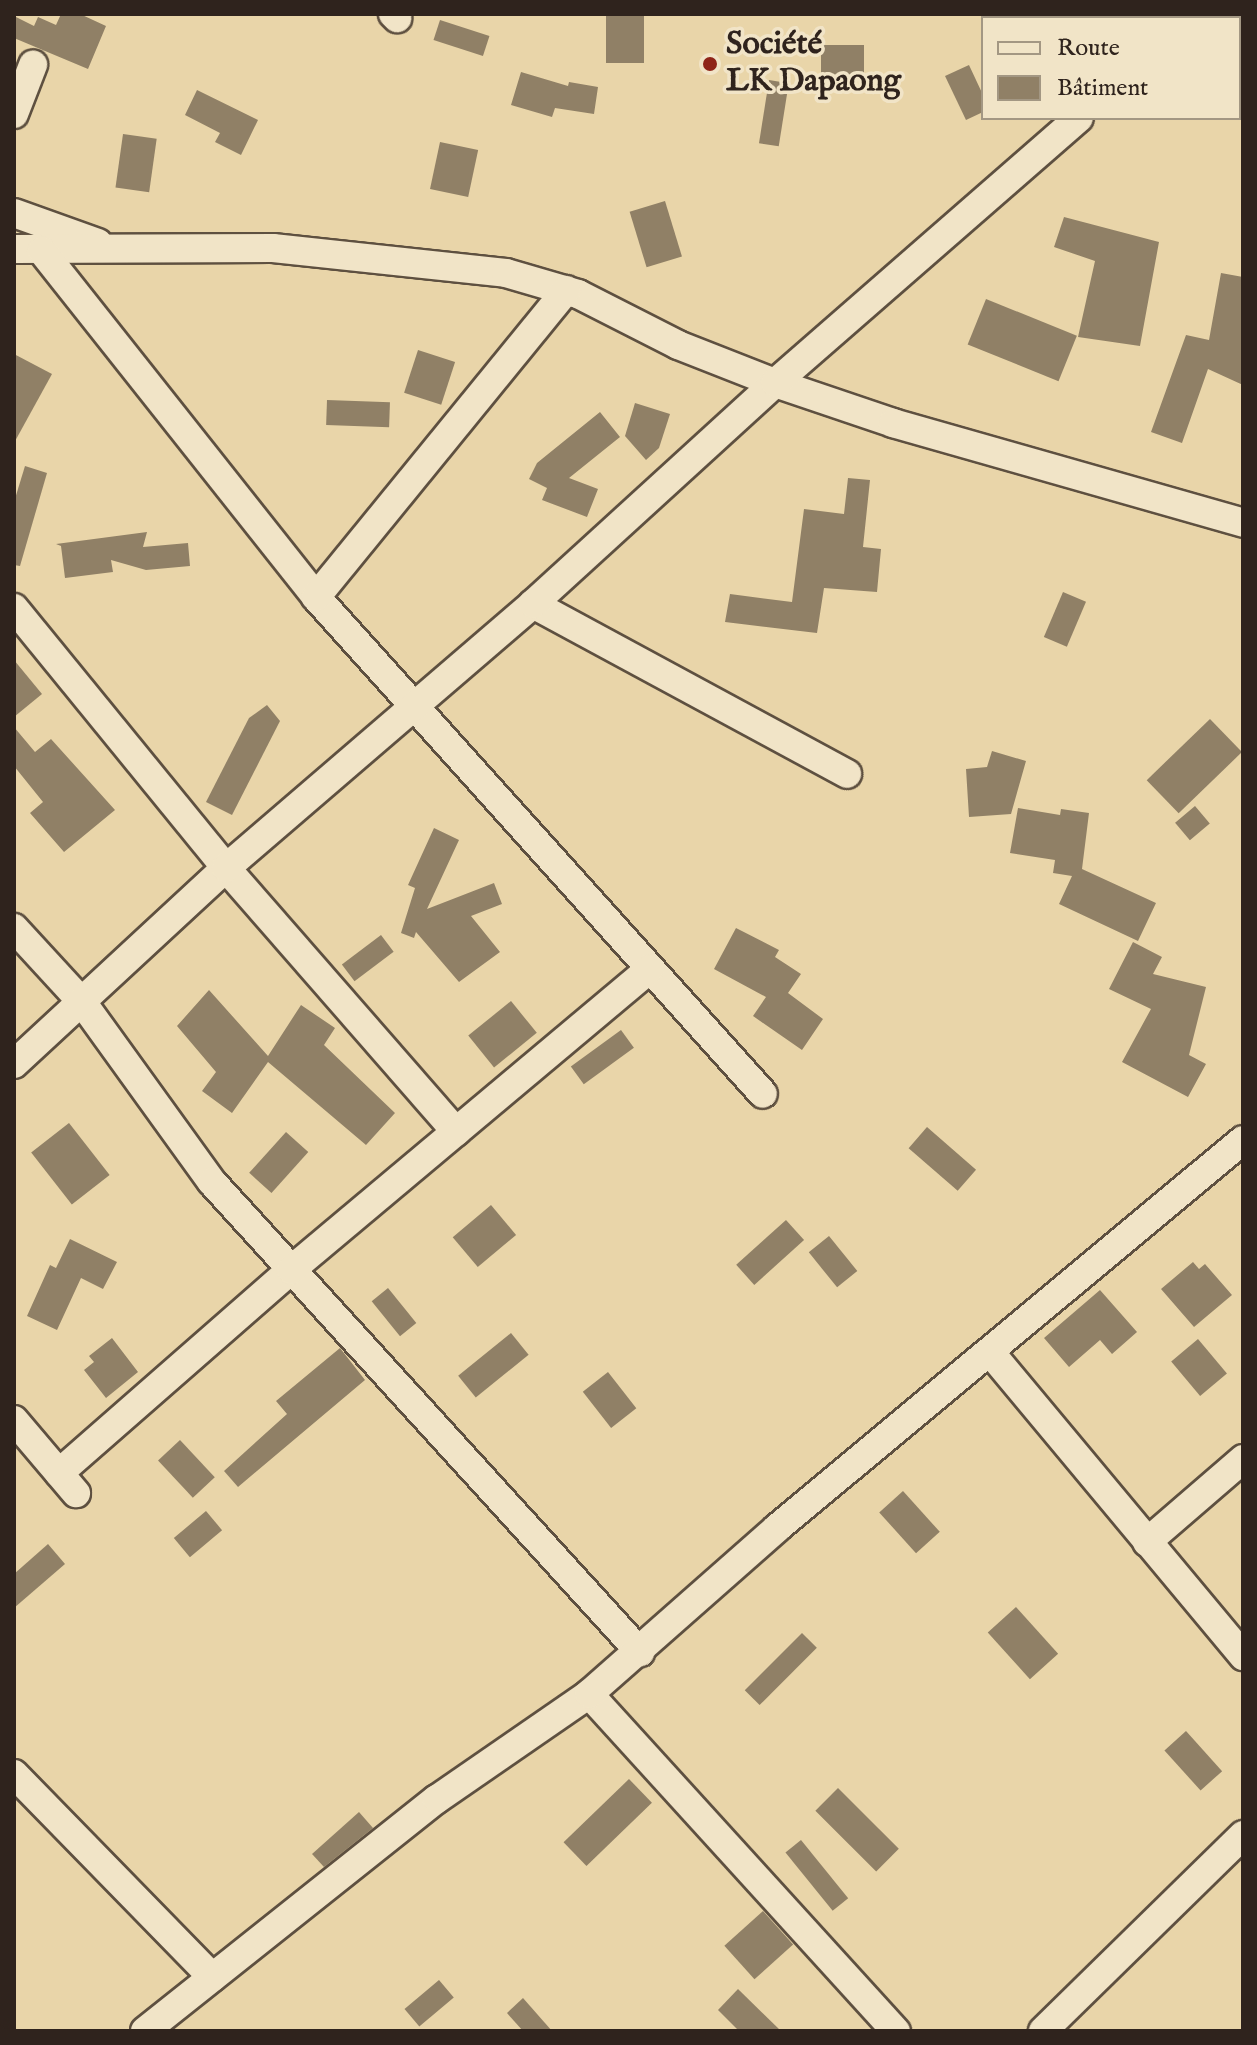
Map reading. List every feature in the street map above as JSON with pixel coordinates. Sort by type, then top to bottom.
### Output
[{"type":"street","points":[[14,114],[33,65]]},
{"type":"street","points":[[14,1064],[226,868],[411,705],[533,604],[775,383],[1077,120]]},
{"type":"street","points":[[14,213],[106,246]]},
{"type":"street","points":[[28,250],[106,246],[273,248],[506,273],[566,290],[678,345],[775,383],[893,423],[1243,523]]},
{"type":"street","points":[[28,250],[316,597],[763,1094]]},
{"type":"street","points":[[316,597],[566,290]]},
{"type":"street","points":[[533,604],[847,774]]},
{"type":"street","points":[[14,608],[226,868],[456,1132]]},
{"type":"street","points":[[14,928],[82,1002],[212,1182],[640,1652]]},
{"type":"street","points":[[14,1420],[68,1483],[291,1270],[650,969]]},
{"type":"street","points":[[145,2031],[437,1799],[589,1694],[777,1528],[1243,1140]]},
{"type":"street","points":[[990,1352],[1243,1656]]},
{"type":"street","points":[[1147,1542],[1243,1459]]},
{"type":"street","points":[[589,1694],[896,2031]]},
{"type":"street","points":[[14,1774],[212,1977]]},
{"type":"street","points":[[1043,2031],[1243,1835]]},
{"type":"building","points":[[61,14],[80,14],[106,26],[88,69],[14,38],[14,16],[34,26],[38,17],[56,25]]},
{"type":"building","points":[[606,14],[644,14],[644,63],[606,63]]},
{"type":"building","points":[[440,20],[489,36],[483,56],[434,40]]},
{"type":"building","points":[[821,45],[864,45],[864,78],[821,78]]},
{"type":"building","points":[[969,65],[981,91],[981,113],[966,120],[945,76]]},
{"type":"building","points":[[521,72],[568,86],[569,82],[598,87],[594,114],[555,108],[552,117],[511,105]]},
{"type":"building","points":[[769,80],[789,83],[779,146],[759,143]]},
{"type":"building","points":[[197,90],[258,120],[241,155],[215,142],[220,133],[185,115]]},
{"type":"building","points":[[123,134],[157,139],[149,192],[115,187]]},
{"type":"building","points":[[440,142],[478,150],[468,197],[430,189]]},
{"type":"building","points":[[665,201],[682,256],[647,267],[630,212]]},
{"type":"building","points":[[1064,217],[1159,242],[1140,346],[1078,337],[1095,261],[1054,247]]},
{"type":"building","points":[[1221,273],[1243,277],[1243,385],[1208,369],[1182,443],[1151,432],[1186,335],[1209,340]]},
{"type":"building","points":[[986,299],[1077,336],[1059,381],[968,344]]},
{"type":"building","points":[[418,350],[455,362],[441,405],[404,393]]},
{"type":"building","points":[[14,354],[52,374],[14,443]]},
{"type":"building","points":[[327,400],[390,402],[389,427],[326,425]]},
{"type":"building","points":[[635,403],[670,414],[659,448],[646,460],[625,436]]},
{"type":"building","points":[[600,412],[620,437],[569,478],[598,489],[587,517],[542,500],[547,488],[529,479],[537,463]]},
{"type":"building","points":[[25,466],[47,473],[20,566],[14,565],[14,502]]},
{"type":"building","points":[[848,478],[870,480],[863,547],[881,549],[877,592],[824,588],[817,633],[725,622],[730,594],[792,602],[804,509],[844,514]]},
{"type":"building","points":[[147,532],[143,547],[188,543],[190,566],[146,570],[111,560],[113,572],[65,578],[61,546],[56,544]]},
{"type":"building","points":[[1063,592],[1086,602],[1067,647],[1044,637]]},
{"type":"building","points":[[14,660],[42,694],[14,717]]},
{"type":"building","points":[[267,705],[280,721],[232,815],[206,802],[249,718]]},
{"type":"building","points":[[1210,719],[1242,752],[1179,813],[1147,780]]},
{"type":"building","points":[[14,727],[35,752],[51,739],[115,810],[64,852],[30,813],[43,802],[14,766]]},
{"type":"building","points":[[992,751],[1026,761],[1011,814],[969,817],[966,769],[987,767]]},
{"type":"building","points":[[1195,806],[1210,824],[1190,840],[1175,823]]},
{"type":"building","points":[[1018,808],[1060,815],[1061,809],[1089,813],[1082,869],[1156,903],[1138,941],[1059,904],[1072,876],[1053,873],[1055,860],[1010,853]]},
{"type":"building","points":[[434,828],[459,840],[427,909],[494,883],[502,904],[471,916],[500,952],[459,982],[416,932],[414,938],[401,933],[415,888],[408,885]]},
{"type":"building","points":[[736,928],[779,950],[775,957],[801,974],[788,993],[823,1019],[802,1050],[753,1016],[766,997],[714,969]]},
{"type":"building","points":[[381,935],[394,952],[355,981],[342,964]]},
{"type":"building","points":[[1133,942],[1162,957],[1153,974],[1206,987],[1189,1055],[1206,1064],[1188,1097],[1122,1062],[1151,1009],[1109,989]]},
{"type":"building","points":[[209,990],[268,1056],[301,1005],[335,1028],[324,1045],[395,1113],[366,1145],[268,1062],[232,1113],[202,1091],[216,1072],[177,1026]]},
{"type":"building","points":[[511,1001],[537,1033],[494,1067],[468,1036]]},
{"type":"building","points":[[621,1030],[634,1048],[584,1084],[571,1066]]},
{"type":"building","points":[[69,1123],[110,1175],[72,1205],[31,1153]]},
{"type":"building","points":[[927,1127],[976,1170],[958,1191],[909,1148]]},
{"type":"building","points":[[286,1132],[308,1152],[271,1193],[249,1173]]},
{"type":"building","points":[[491,1205],[516,1235],[478,1267],[453,1237]]},
{"type":"building","points":[[786,1220],[804,1240],[754,1285],[736,1265]]},
{"type":"building","points":[[829,1236],[857,1271],[837,1287],[809,1252]]},
{"type":"building","points":[[70,1239],[117,1262],[103,1289],[81,1278],[57,1330],[27,1316],[50,1265],[56,1268]]},
{"type":"building","points":[[1193,1262],[1199,1269],[1205,1264],[1232,1295],[1194,1327],[1161,1289]]},
{"type":"building","points":[[388,1288],[416,1323],[400,1336],[372,1301]]},
{"type":"building","points":[[1100,1290],[1137,1332],[1112,1354],[1100,1340],[1069,1367],[1044,1338]]},
{"type":"building","points":[[511,1333],[529,1355],[476,1398],[458,1376]]},
{"type":"building","points":[[112,1338],[138,1372],[106,1398],[84,1370],[94,1362],[89,1356]]},
{"type":"building","points":[[1198,1339],[1227,1373],[1200,1396],[1171,1361]]},
{"type":"building","points":[[340,1348],[365,1380],[238,1487],[224,1471],[287,1414],[276,1401]]},
{"type":"building","points":[[608,1372],[636,1408],[611,1428],[583,1392]]},
{"type":"building","points":[[180,1440],[215,1477],[193,1498],[158,1460]]},
{"type":"building","points":[[903,1491],[940,1532],[916,1553],[879,1512]]},
{"type":"building","points":[[206,1511],[222,1530],[190,1557],[174,1538]]},
{"type":"building","points":[[48,1544],[65,1564],[14,1608],[14,1574]]},
{"type":"building","points":[[1016,1607],[1058,1654],[1030,1679],[988,1632]]},
{"type":"building","points":[[802,1633],[817,1648],[760,1705],[745,1690]]},
{"type":"building","points":[[1186,1731],[1222,1771],[1201,1791],[1164,1750]]},
{"type":"building","points":[[629,1779],[652,1803],[586,1866],[564,1842]]},
{"type":"building","points":[[838,1788],[899,1849],[876,1871],[815,1811]]},
{"type":"building","points":[[359,1812],[373,1828],[324,1867],[312,1854]]},
{"type":"building","points":[[801,1840],[848,1898],[833,1911],[785,1853]]},
{"type":"building","points":[[763,1911],[793,1944],[754,1979],[724,1946]]},
{"type":"building","points":[[439,1980],[454,1998],[419,2027],[405,2009]]},
{"type":"building","points":[[738,1989],[781,2031],[739,2031],[718,2010]]},
{"type":"building","points":[[523,1998],[552,2031],[523,2031],[507,2013]]},
{"type":"place","name":"Société LK Dapaong","points":[[710,64]]}]
